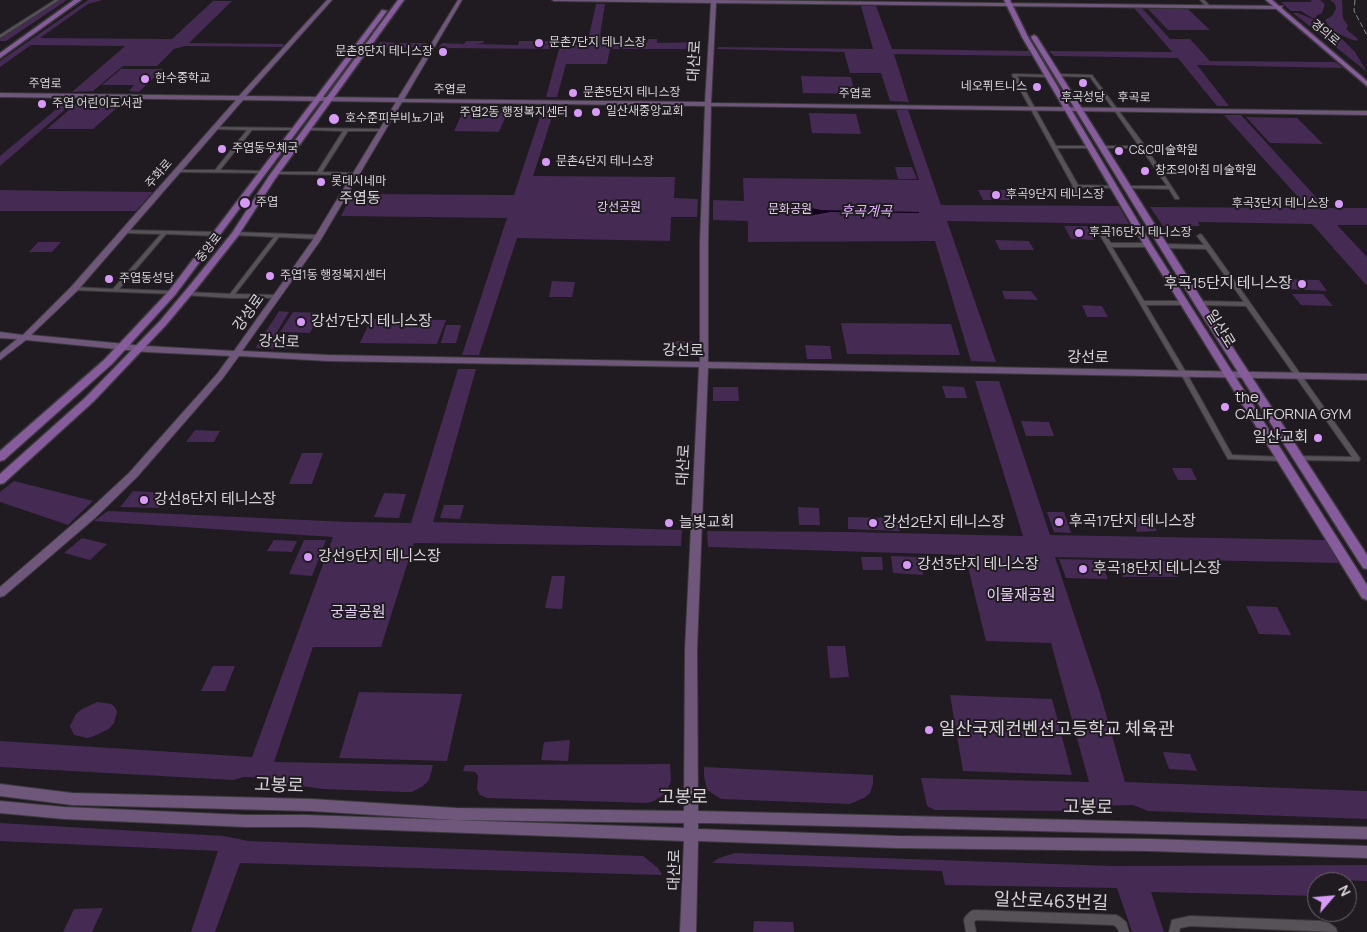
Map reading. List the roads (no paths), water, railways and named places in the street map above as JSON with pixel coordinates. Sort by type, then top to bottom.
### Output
[{"type":"main road","points":[[0,48],[68,0]]},
{"type":"main road","points":[[0,56],[78,0]]},
{"type":"main road","name":"주화로","points":[[0,357],[25,337],[74,289],[214,128],[330,0]]},
{"type":"main road","name":"중앙로","points":[[0,480],[90,399],[187,294],[235,234],[276,172],[401,0]]},
{"type":"main road","name":"강성로","points":[[0,593],[91,515],[133,475],[220,376],[318,238],[460,0]]},
{"type":"main road","points":[[554,0],[1012,2],[1279,7]]},
{"type":"main road","name":"경의로","points":[[1269,0],[1367,78]]},
{"type":"main road","name":"경의로","points":[[1273,0],[1367,84]]},
{"type":"main road","name":"대산로","points":[[688,932],[691,644],[704,365],[704,242],[708,103],[714,1]]},
{"type":"main road","name":"일산로","points":[[1012,2],[1025,37],[1052,75],[1080,108],[1126,187],[1199,304],[1367,565]]},
{"type":"main road","name":"중앙로","points":[[0,457],[108,362],[172,293],[386,7]]},
{"type":"main road","name":"일산로","points":[[1052,75],[1068,108],[1148,245],[1367,595]]},
{"type":"main road","name":"주엽로","points":[[0,95],[900,106]]},
{"type":"main road","name":"후곡로","points":[[900,106],[1367,113]]},
{"type":"main road","name":"강선로","points":[[0,334],[121,347],[236,354],[470,361],[1367,377]]},
{"type":"main road","name":"고봉로","points":[[0,790],[72,799],[311,805],[456,814],[690,817],[1367,833]]},
{"type":"main road","points":[[0,807],[64,813],[246,822],[306,821],[897,842],[1367,852]]},
{"type":"street","points":[[0,37],[57,0]]},
{"type":"street","points":[[1202,0],[1208,6]]},
{"type":"street","points":[[1076,186],[1014,75],[1091,76],[1143,147],[1177,198]]},
{"type":"street","points":[[214,128],[295,129]]},
{"type":"street","points":[[217,171],[250,129]]},
{"type":"street","points":[[308,129],[381,130]]},
{"type":"street","points":[[319,173],[346,130]]},
{"type":"street","points":[[1054,147],[1091,147]]},
{"type":"street","points":[[1102,147],[1143,147]]},
{"type":"street","points":[[177,170],[263,172]]},
{"type":"street","points":[[276,172],[356,174]]},
{"type":"street","points":[[1076,186],[1114,187]]},
{"type":"street","points":[[1076,186],[1073,188],[1078,196]]},
{"type":"street","points":[[1126,187],[1170,188]]},
{"type":"street","points":[[123,232],[217,234]]},
{"type":"street","points":[[114,291],[164,234]]},
{"type":"street","points":[[235,234],[318,238]]},
{"type":"street","points":[[1103,235],[1230,457],[1282,459]]},
{"type":"street","points":[[231,296],[277,236]]},
{"type":"street","points":[[1200,236],[1296,376],[1357,459],[1299,458]]},
{"type":"street","points":[[1109,245],[1148,245]]},
{"type":"street","points":[[1164,246],[1208,247]]},
{"type":"street","points":[[74,289],[172,293]]},
{"type":"street","points":[[187,294],[277,297]]},
{"type":"street","points":[[1143,303],[1184,303]]},
{"type":"street","points":[[1199,304],[1248,304]]},
{"type":"street","name":"일산로463번길","points":[[971,932],[969,920],[971,916],[1116,920],[1122,926],[1124,932]]},
{"type":"street","points":[[1174,932],[1176,924],[1190,921],[1320,926],[1330,930]]},
{"type":"water","name":"후곡계곡","points":[[807,207],[821,210],[919,213],[830,212],[809,216],[800,212],[800,209]]},
{"type":"railway","points":[[1355,0],[1354,11],[1367,35]]},
{"type":"place","name":"문촌7단지 테니스장","points":[[539,43]]},
{"type":"place","name":"문촌8단지 테니스장","points":[[443,52]]},
{"type":"place","name":"한수중학교","points":[[145,79]]},
{"type":"place","name":"후곡성당","points":[[1083,83]]},
{"type":"place","name":"네오퓌트니스","points":[[1037,87]]},
{"type":"place","name":"문촌5단지 테니스장","points":[[573,93]]},
{"type":"place","name":"주엽 어린이도서관","points":[[42,104]]},
{"type":"place","name":"일산새중앙교회","points":[[596,112]]},
{"type":"place","name":"주엽2동 행정복지센터","points":[[578,113]]},
{"type":"place","name":"호수준피부비뇨기과","points":[[334,119]]},
{"type":"place","name":"주엽동우체국","points":[[222,149]]},
{"type":"place","name":"C&C미술학원","points":[[1119,151]]},
{"type":"place","name":"문촌4단지 테니스장","points":[[546,162]]},
{"type":"place","name":"창조의아침 미술학원","points":[[1145,171]]},
{"type":"place","name":"롯데시네마","points":[[321,182]]},
{"type":"place","name":"후곡9단지 테니스장","points":[[996,195]]},
{"type":"place","name":"주엽","points":[[245,203]]},
{"type":"place","name":"후곡3단지 테니스장","points":[[1339,204]]},
{"type":"place","name":"후곡16단지 테니스장","points":[[1079,233]]},
{"type":"place","name":"주엽1동 행정복지센터","points":[[270,276]]},
{"type":"place","name":"주엽동성당","points":[[109,279]]},
{"type":"place","name":"후곡15단지 테니스장","points":[[1302,284]]},
{"type":"place","name":"강선7단지 테니스장","points":[[301,322]]},
{"type":"place","name":"the CALIFORNIA GYM","points":[[1225,407]]},
{"type":"place","name":"일산교회","points":[[1318,438]]},
{"type":"place","name":"강선8단지 테니스장","points":[[144,500]]},
{"type":"place","name":"후곡17단지 테니스장","points":[[1059,522]]},
{"type":"place","name":"늘빛교회","points":[[669,523]]},
{"type":"place","name":"강선2단지 테니스장","points":[[873,523]]},
{"type":"place","name":"강선9단지 테니스장","points":[[308,557]]},
{"type":"place","name":"강선3단지 테니스장","points":[[907,565]]},
{"type":"place","name":"후곡18단지 테니스장","points":[[1083,569]]},
{"type":"place","name":"일산국제컨벤션고등학교 체육관","points":[[929,730]]},
{"type":"district","name":"주엽동","points":[[360,199]]},
{"type":"park label","name":"강선공원","points":[[619,208]]},
{"type":"park label","name":"문화공원","points":[[790,210]]},
{"type":"park label","name":"이물재공원","points":[[1021,596]]},
{"type":"park label","name":"궁골공원","points":[[358,613]]}]
